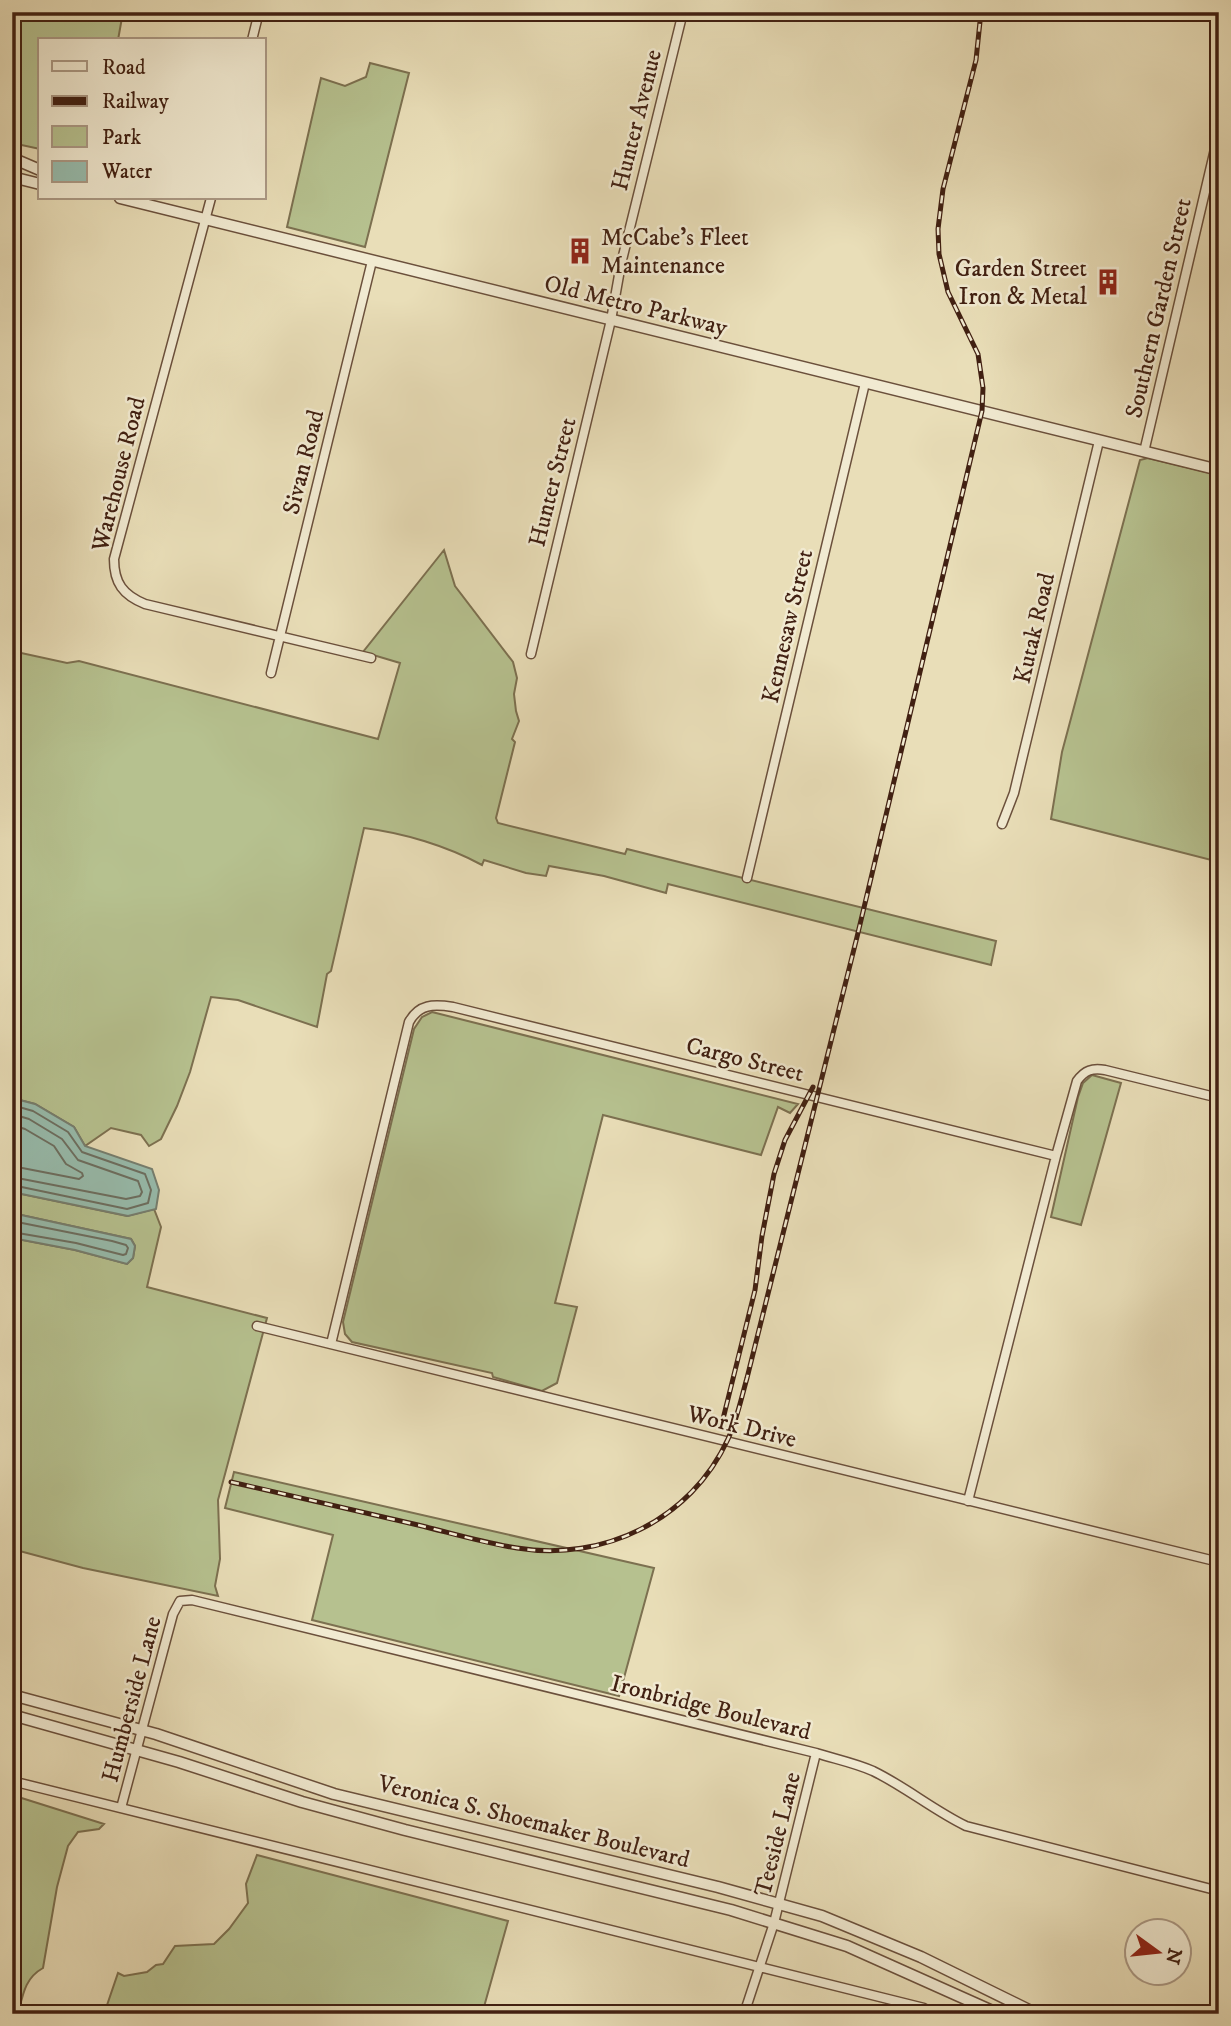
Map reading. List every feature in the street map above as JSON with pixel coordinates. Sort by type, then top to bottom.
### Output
[{"type":"street","points":[[252,38],[259,12]]},
{"type":"street","name":"Hunter Avenue","points":[[611,320],[621,264],[683,12]]},
{"type":"street","name":"Southern Garden Street","points":[[1144,452],[1219,132]]},
{"type":"street","points":[[12,158],[38,169]]},
{"type":"street","points":[[16,178],[38,182]]},
{"type":"street","name":"Old Metro Parkway","points":[[126,200],[1219,470]]},
{"type":"street","name":"Warehouse Road","points":[[211,200],[119,539],[114,573],[125,594],[145,604],[371,658]]},
{"type":"street","name":"Sivan Road","points":[[271,673],[372,261]]},
{"type":"street","points":[[12,282],[12,292]]},
{"type":"street","name":"Hunter Street","points":[[531,654],[611,320]]},
{"type":"street","name":"Kennesaw Street","points":[[747,878],[865,383]]},
{"type":"street","name":"Kutak Road","points":[[1002,824],[1014,793],[1098,441]]},
{"type":"street","name":"Cargo Street","points":[[331,1344],[409,1022],[414,1013],[423,1006],[437,1004],[453,1007],[1056,1156]]},
{"type":"street","points":[[968,1501],[1077,1081],[1084,1072],[1095,1068],[1219,1098]]},
{"type":"street","name":"Work Drive","points":[[257,1326],[1219,1562]]},
{"type":"street","name":"Ironbridge Boulevard","points":[[180,1601],[192,1600],[816,1753],[870,1769],[943,1815],[988,1834],[1219,1891]]},
{"type":"street","name":"Humberside Lane","points":[[121,1808],[173,1614],[180,1601]]},
{"type":"street","name":"Veronica S. Shoemaker Boulevard","points":[[12,1695],[142,1730],[334,1794],[718,1887],[822,1916],[921,1957],[1037,2014]]},
{"type":"street","name":"Veronica S. Shoemaker Boulevard","points":[[12,1715],[392,1827],[731,1910],[774,1923],[847,1946],[999,2014]]},
{"type":"street","name":"Teeside Lane","points":[[744,2014],[774,1923],[816,1753]]},
{"type":"street","points":[[12,1782],[924,2008]]},
{"type":"green space","points":[[12,12],[123,12],[118,38],[38,38],[38,149],[12,143]]},
{"type":"green space","points":[[370,63],[409,73],[365,247],[287,227],[321,78],[345,86],[366,77]]},
{"type":"green space","points":[[1148,458],[1219,475],[1219,862],[1051,819],[1062,752],[1140,460]]},
{"type":"green space","points":[[444,550],[455,586],[513,662],[517,678],[514,694],[519,721],[512,739],[515,742],[496,818],[498,823],[625,854],[627,849],[996,941],[991,965],[668,884],[666,893],[604,876],[549,866],[546,876],[484,860],[482,865],[425,841],[364,828],[331,971],[327,974],[317,1027],[238,1000],[211,997],[190,1072],[177,1106],[161,1139],[149,1146],[141,1135],[111,1128],[85,1146],[74,1127],[35,1104],[12,1098],[12,651],[67,663],[79,661],[378,739],[400,663],[363,652]]},
{"type":"green space","points":[[432,1012],[798,1104],[790,1113],[778,1107],[761,1155],[603,1115],[555,1303],[577,1307],[557,1383],[542,1391],[493,1377],[492,1373],[352,1342],[345,1334],[343,1322],[414,1029],[422,1017]]},
{"type":"green space","points":[[1092,1075],[1121,1083],[1081,1225],[1051,1217],[1078,1097],[1083,1083]]},
{"type":"green space","points":[[12,1192],[127,1216],[154,1209],[161,1227],[147,1287],[267,1318],[218,1500],[220,1559],[215,1586],[218,1596],[83,1568],[12,1549],[12,1238],[75,1250],[127,1264],[133,1258],[135,1246],[131,1239],[12,1213]]},
{"type":"green space","points":[[234,1472],[654,1568],[619,1696],[312,1620],[333,1535],[225,1508]]},
{"type":"green space","points":[[12,1795],[104,1824],[99,1829],[78,1832],[68,1846],[57,1887],[43,1968],[28,1982],[18,2014],[12,2014]]},
{"type":"green space","points":[[257,1855],[508,1921],[482,2014],[104,2014],[118,1973],[124,1976],[147,1972],[156,1965],[163,1964],[175,1946],[214,1944],[229,1929],[248,1903],[246,1884]]},
{"type":"water","points":[[12,1098],[35,1104],[74,1127],[85,1146],[152,1169],[159,1190],[156,1209],[128,1216],[12,1192]]},
{"type":"water","points":[[12,1213],[131,1239],[135,1246],[133,1258],[127,1264],[75,1250],[12,1238]]},
{"type":"railway","points":[[231,1482],[480,1541],[549,1551],[612,1541],[641,1529],[668,1513],[692,1492],[712,1468],[728,1439],[747,1378],[857,937],[982,411],[983,388],[978,354],[948,292],[939,254],[938,229],[943,189],[976,60],[981,12]]},
{"type":"railway","points":[[722,1423],[755,1290],[774,1174],[785,1140],[813,1087]]},
{"type":"place","name":"McCabe's Fleet Maintenance","points":[[580,251]]},
{"type":"place","name":"Garden Street Iron & Metal","points":[[1108,282]]}]
